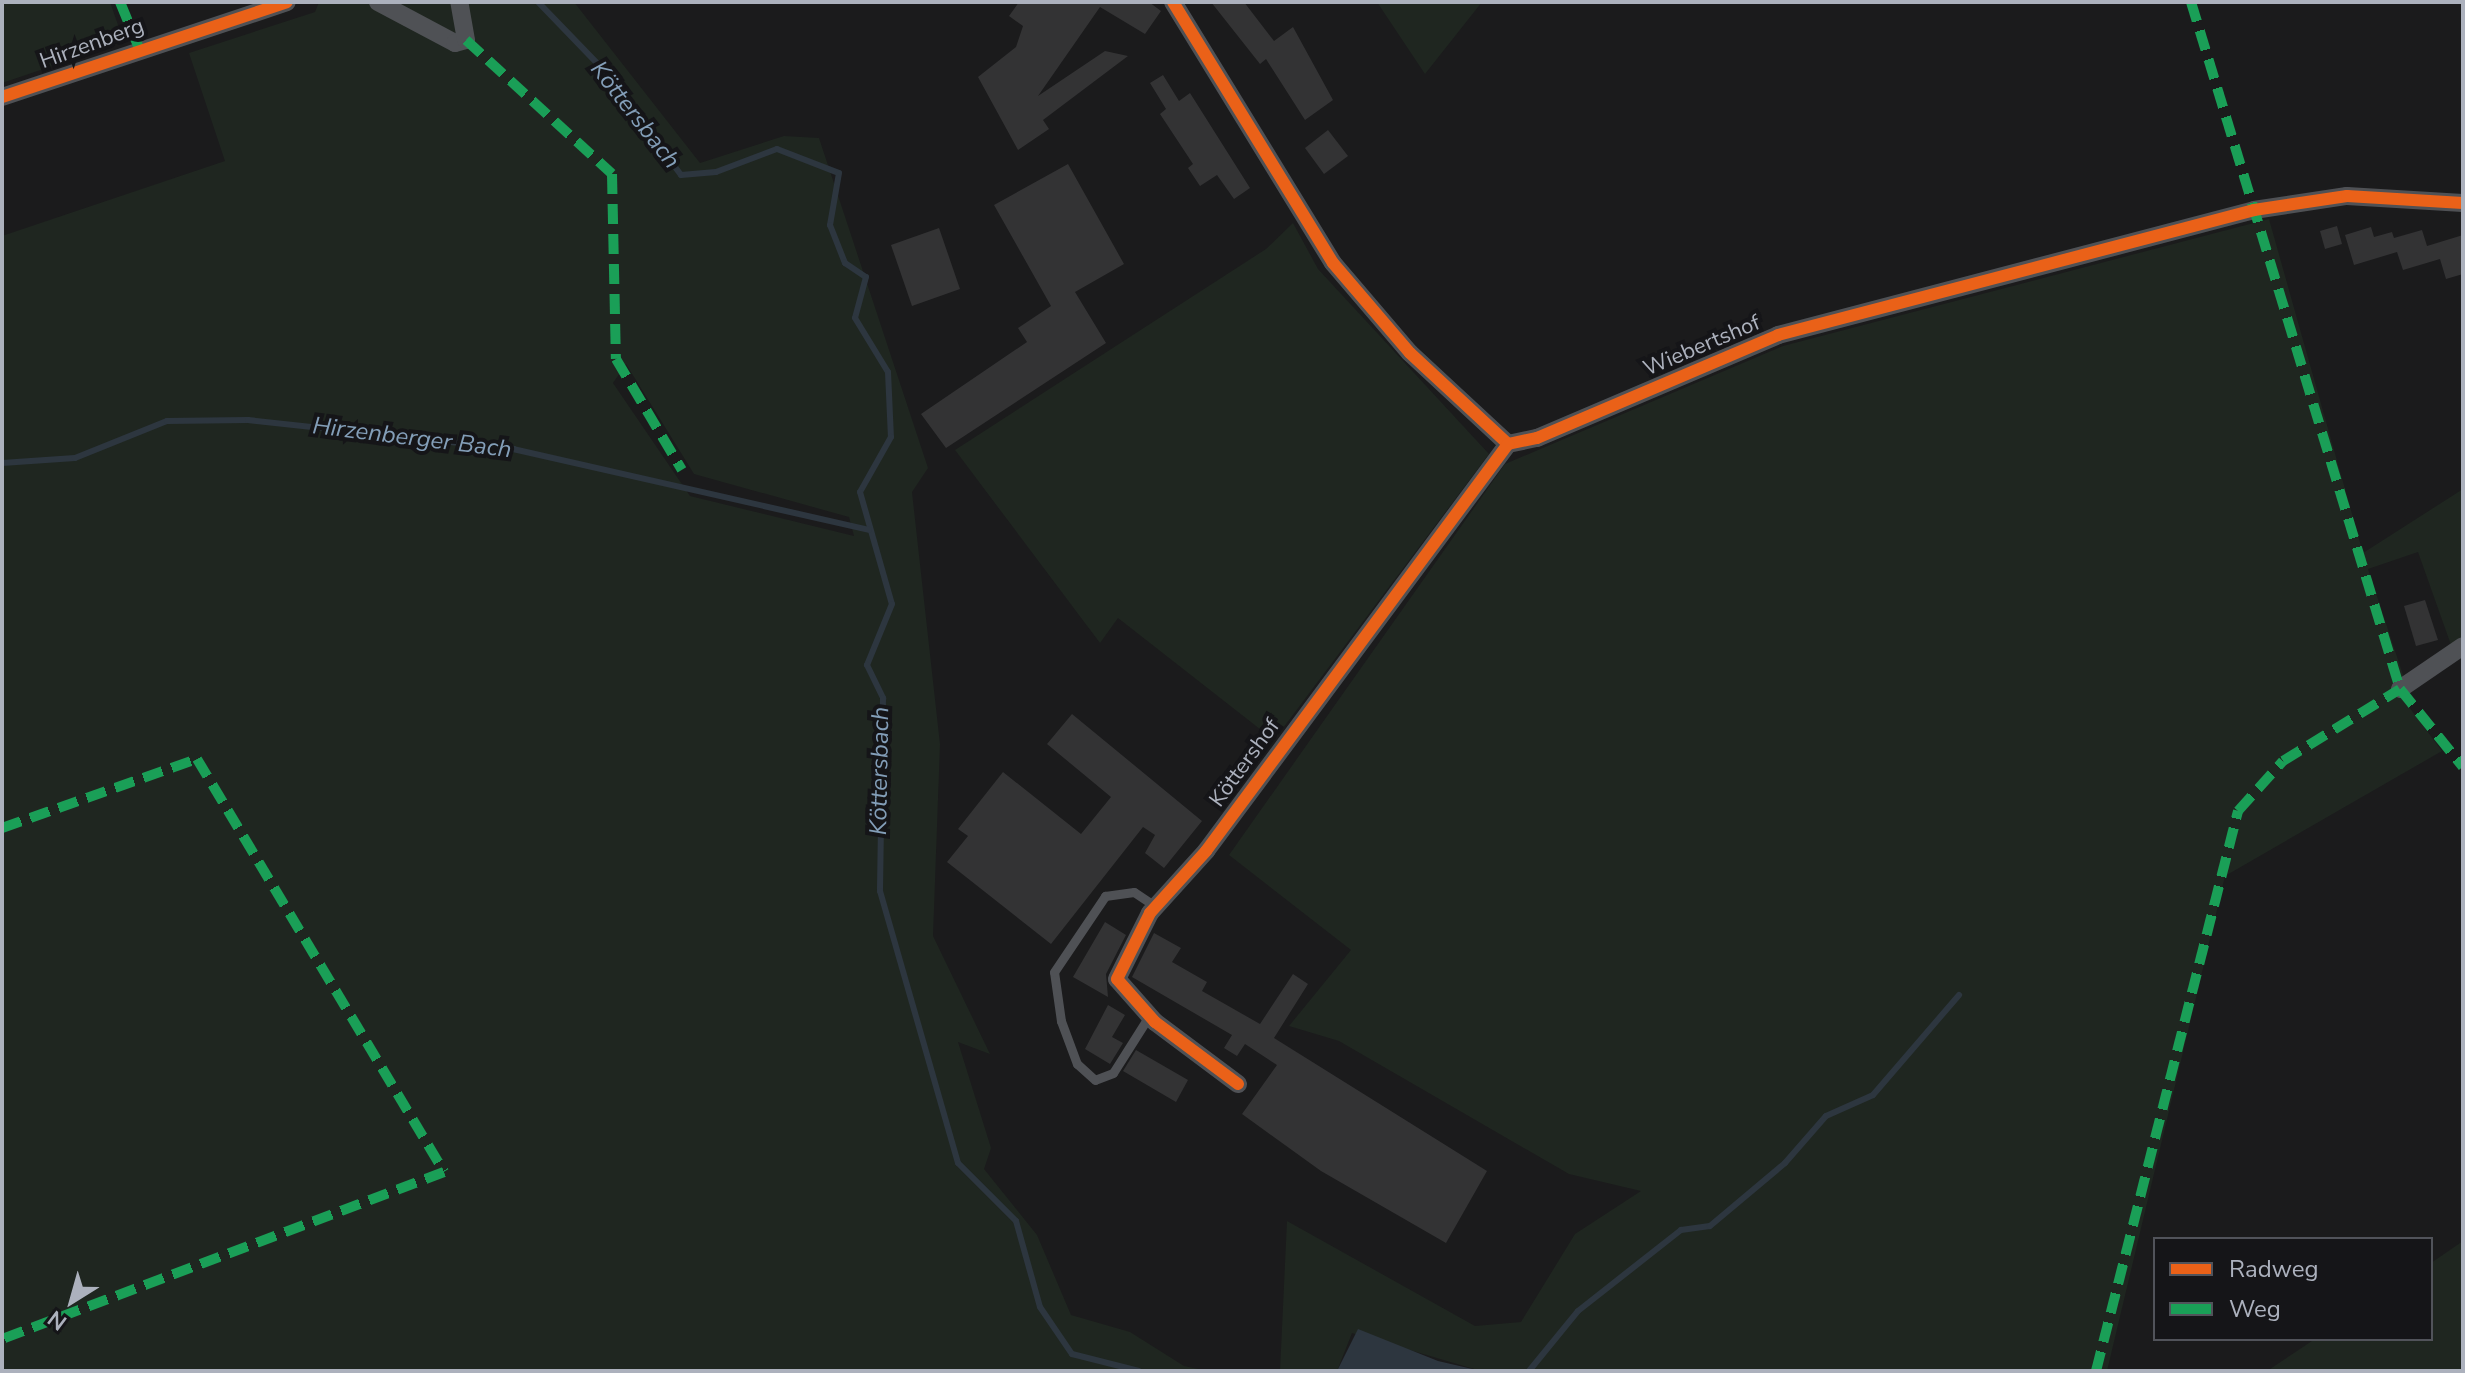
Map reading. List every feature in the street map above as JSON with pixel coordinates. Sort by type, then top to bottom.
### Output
[{"type":"street","name":"Hirzenberg","points":[[2,97],[287,2]]},
{"type":"street","points":[[378,2],[455,43],[466,40],[459,2]]},
{"type":"street","points":[[1173,2],[1333,263],[1410,353],[1508,444]]},
{"type":"street","name":"Wiebertshof","points":[[1508,444],[1537,438],[1778,335],[2254,210],[2347,196],[2463,203]]},
{"type":"street","name":"Köttershof","points":[[1238,1084],[1149,1016],[1117,979],[1156,907],[1206,851],[1508,444]]},
{"type":"street","points":[[2400,689],[2463,646]]},
{"type":"lane","points":[[1149,1016],[1113,1073],[1095,1080],[1077,1064],[1061,1021],[1054,972],[1105,896],[1134,892],[1156,907]]},
{"type":"shaded area","points":[[2,2],[110,2],[124,42],[2,83]]},
{"type":"shaded area","points":[[319,2],[574,2],[700,163],[784,136],[819,138],[928,468],[912,492],[940,744],[933,936],[990,1054],[958,1042],[991,1148],[984,1169],[1037,1235],[1071,1315],[1130,1332],[1184,1366],[1208,1371],[2,1371],[2,236],[225,161],[189,53],[315,12]],"holes":[[[626,364],[694,474],[849,517],[854,536],[690,496],[613,383]]]},
{"type":"shaded area","points":[[1377,2],[1482,2],[1425,74]]},
{"type":"shaded area","points":[[2269,219],[2363,553],[2463,489],[2463,637],[2451,645],[2418,552],[2368,569],[2410,696],[2403,699],[2442,751],[2225,876],[2107,1371],[1481,1371],[1352,1333],[1337,1371],[1280,1371],[1287,1221],[1475,1326],[1521,1322],[1575,1234],[1641,1191],[1569,1174],[1339,1041],[1289,1026],[1351,950],[1229,855],[1505,464],[1783,346]]},
{"type":"shaded area","points":[[1293,223],[1318,269],[1489,454],[1274,740],[1118,618],[1100,643],[955,450],[1266,249]]},
{"type":"shaded area","points":[[2463,1241],[2463,1371],[2267,1371],[2312,1341],[2433,1341],[2433,1262]]},
{"type":"shaded area","points":[[1358,1329],[1438,1361],[1481,1371],[1337,1371]]},
{"type":"building","points":[[1019,2],[1149,2],[1161,11],[1145,34],[1100,7],[1038,96],[1105,51],[1128,56],[1043,120],[1049,129],[1018,150],[978,77],[1016,47],[1023,26],[1009,16]]},
{"type":"building","points":[[1211,2],[1244,2],[1274,41],[1293,27],[1333,100],[1305,120],[1266,59],[1260,64]]},
{"type":"building","points":[[1163,75],[1179,101],[1190,93],[1250,188],[1234,199],[1217,175],[1200,186],[1188,168],[1193,164],[1160,114],[1166,109],[1150,83]]},
{"type":"building","points":[[1328,130],[1348,156],[1324,174],[1305,148]]},
{"type":"building","points":[[1068,164],[1124,264],[1075,292],[1106,343],[946,448],[921,414],[1027,342],[1018,328],[1051,306],[994,205]]},
{"type":"building","points":[[2337,226],[2342,244],[2325,249],[2320,231]]},
{"type":"building","points":[[2371,227],[2374,237],[2392,232],[2394,238],[2422,230],[2427,246],[2463,235],[2463,274],[2446,279],[2440,259],[2403,270],[2397,252],[2354,265],[2345,235]]},
{"type":"building","points":[[939,228],[960,289],[912,306],[891,245]]},
{"type":"building","points":[[2425,600],[2438,640],[2416,646],[2404,606]]},
{"type":"building","points":[[1072,714],[1202,821],[1164,868],[1145,853],[1155,835],[1143,827],[1051,944],[947,862],[968,836],[958,829],[1003,772],[1081,834],[1111,797],[1047,744]]},
{"type":"building","points":[[1105,922],[1126,935],[1106,974],[1108,997],[1073,977]]},
{"type":"building","points":[[1154,933],[1181,948],[1172,962],[1207,982],[1202,991],[1260,1024],[1293,974],[1308,984],[1274,1038],[1487,1171],[1446,1243],[1321,1171],[1242,1114],[1277,1065],[1245,1044],[1237,1056],[1224,1048],[1232,1035],[1132,977]]},
{"type":"building","points":[[1108,1005],[1125,1015],[1112,1037],[1123,1043],[1110,1064],[1085,1049]]},
{"type":"building","points":[[1136,1050],[1188,1080],[1176,1102],[1123,1071]]},
{"type":"waterway","name":"Köttersbach","points":[[538,2],[597,63],[681,175],[716,172],[777,149],[839,173],[830,225],[845,263],[866,277],[855,318],[888,372],[891,437],[860,492],[892,604],[867,665],[883,698],[880,891],[958,1163],[1016,1221],[1040,1307],[1072,1354],[1139,1371]]},
{"type":"waterway","name":"Hirzenberger Bach","points":[[2,463],[75,458],[167,421],[248,420],[513,449],[869,530]]},
{"type":"waterway","points":[[1529,1371],[1578,1311],[1681,1230],[1710,1226],[1785,1163],[1826,1116],[1873,1095],[1959,995]]},
{"type":"marked path","points":[[120,2],[139,48]]},
{"type":"marked path","points":[[2191,2],[2400,689],[2463,767]]},
{"type":"marked path","points":[[466,40],[612,174],[616,359],[682,470]]},
{"type":"marked path","points":[[2096,1371],[2238,811],[2283,761],[2400,689]]},
{"type":"marked path","points":[[2,828],[197,759],[444,1172],[2,1339]]},
{"type":"cycle path","points":[[2,97],[287,2]]},
{"type":"cycle path","points":[[1173,2],[1333,263],[1410,353],[1508,444],[1537,438],[1778,335],[2254,210],[2347,196],[2463,203]]},
{"type":"cycle path","points":[[1238,1084],[1155,1022],[1117,979],[1150,913],[1206,851],[1508,444]]}]
